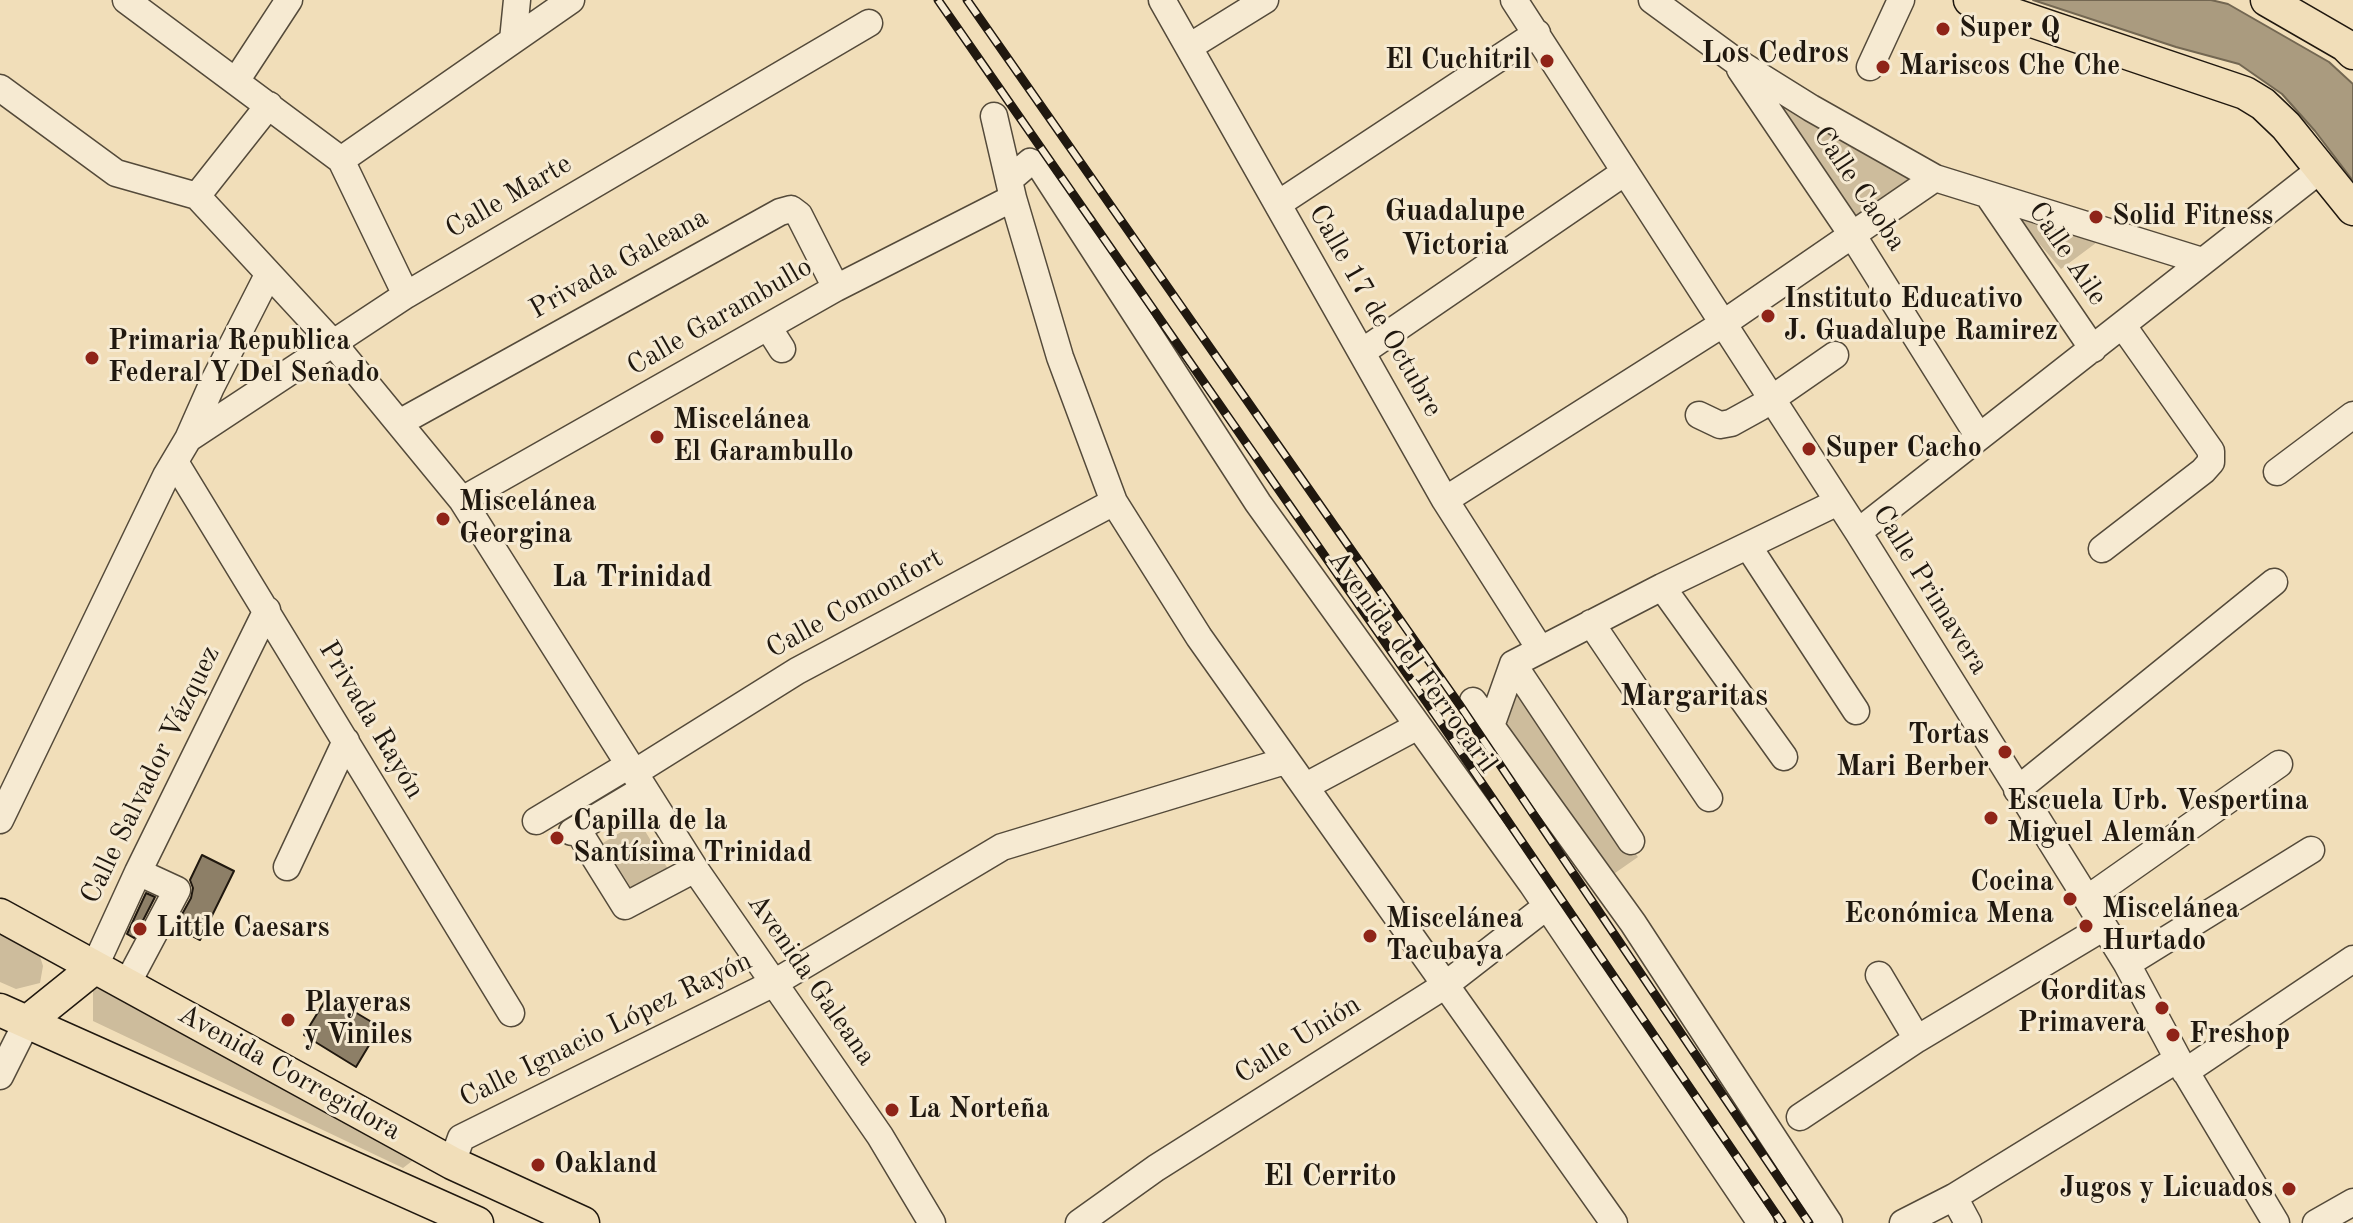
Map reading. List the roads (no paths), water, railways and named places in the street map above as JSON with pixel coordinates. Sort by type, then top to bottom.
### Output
[{"type":"main road","points":[[1970,0],[2245,93],[2263,104],[2286,126],[2353,209]]},
{"type":"main road","points":[[2267,0],[2353,53]]},
{"type":"main road","name":"Avenida Corregidora","points":[[0,915],[452,1163],[583,1223]]},
{"type":"main road","points":[[13,1016],[94,968]]},
{"type":"main road","name":"Avenida Corregidora","points":[[13,1016],[477,1223]]},
{"type":"street","points":[[126,0],[341,160],[406,295]]},
{"type":"street","points":[[236,81],[289,0]]},
{"type":"street","points":[[513,40],[517,0]]},
{"type":"street","points":[[341,160],[571,0]]},
{"type":"street","name":"Calle 17 de Octubre","points":[[1162,0],[1445,500],[1540,649]]},
{"type":"street","points":[[1189,47],[1265,0]]},
{"type":"street","name":"Calle Primavera","points":[[1514,0],[1858,532],[2087,899],[2276,1223]]},
{"type":"street","points":[[1652,0],[1734,60],[1811,108],[1935,178],[2202,261]]},
{"type":"street","points":[[1870,67],[1901,0]]},
{"type":"street","name":"Calle Marte","points":[[188,439],[406,295],[869,23]]},
{"type":"street","points":[[1278,204],[1537,33]]},
{"type":"street","name":"Calle Caoba","points":[[1734,60],[1853,236],[1979,437]]},
{"type":"street","points":[[0,88],[116,173],[197,196],[269,105]]},
{"type":"street","points":[[994,116],[1011,189],[1060,357],[1114,502],[1199,637],[1614,1223]]},
{"type":"street","name":"Avenida del Ferrocaril","points":[[1011,189],[1030,162],[1040,166],[1258,503],[1547,906],[1761,1223]]},
{"type":"street","points":[[1858,532],[2321,169]]},
{"type":"street","points":[[1362,352],[1625,172]]},
{"type":"street","points":[[1445,500],[1724,323],[1935,178]]},
{"type":"street","name":"Calle Garambullo","points":[[462,500],[1011,189]]},
{"type":"street","name":"Calle Aile","points":[[1988,195],[2093,349]]},
{"type":"street","name":"Avenida Galeana","points":[[197,196],[333,343],[462,500],[695,869],[880,1136],[932,1223]]},
{"type":"street","name":"Privada Galeana","points":[[399,423],[780,212],[791,209],[799,215],[836,288]]},
{"type":"street","name":"Calle Marte","points":[[0,820],[268,275]]},
{"type":"street","points":[[2102,549],[2211,462],[2211,451],[2123,326]]},
{"type":"street","points":[[768,327],[782,349]]},
{"type":"street","points":[[1699,415],[1720,425],[1731,423],[1835,355]]},
{"type":"street","points":[[2277,472],[2353,415]]},
{"type":"street","name":"Privada Rayón","points":[[175,462],[511,1013]]},
{"type":"street","name":"Calle Comonfort","points":[[635,775],[797,671],[1114,502]]},
{"type":"street","points":[[1631,841],[1513,664],[1662,587],[1838,502]]},
{"type":"street","points":[[1748,546],[1856,711]]},
{"type":"street","points":[[2017,790],[2274,582]]},
{"type":"street","points":[[1662,587],[1784,757]]},
{"type":"street","name":"Calle Salvador Vázquez","points":[[94,968],[267,610]]},
{"type":"street","points":[[1591,623],[1709,798]]},
{"type":"street","name":"Avenida del Ferrocaril","points":[[1491,726],[1513,664]]},
{"type":"street","name":"Avenida del Ferrocaril","points":[[1473,701],[1633,923],[1829,1223]]},
{"type":"street","points":[[1306,786],[1418,726]]},
{"type":"street","points":[[287,867],[346,741]]},
{"type":"street","name":"Calle Ignacio López Rayón","points":[[452,1163],[461,1138],[774,983],[1002,847],[1285,761]]},
{"type":"street","points":[[2087,899],[2279,764]]},
{"type":"street","points":[[536,821],[635,775]]},
{"type":"street","points":[[635,775],[577,834],[625,906],[695,869]]},
{"type":"street","points":[[2127,964],[2311,850]]},
{"type":"street","points":[[127,984],[177,890],[138,872]]},
{"type":"street","name":"Calle Unión","points":[[1079,1223],[1156,1168],[1444,986],[1547,906]]},
{"type":"street","points":[[1800,1117],[1917,1039],[2104,927]]},
{"type":"street","points":[[1903,1223],[2182,1066],[2353,959]]},
{"type":"street","points":[[1879,975],[1917,1039]]},
{"type":"street","points":[[0,1076],[13,1016]]},
{"type":"street","points":[[1954,1197],[1968,1223]]},
{"type":"street","points":[[2316,1223],[2353,1202]]},
{"type":"railway","points":[[938,0],[1441,723],[1782,1223]]},
{"type":"railway","points":[[967,0],[1459,704],[1809,1223]]},
{"type":"place","name":"Super Q","points":[[1943,29]]},
{"type":"place","name":"El Cuchitril","points":[[1547,61]]},
{"type":"place","name":"Mariscos Che Che","points":[[1883,67]]},
{"type":"place","name":"Solid Fitness","points":[[2096,217]]},
{"type":"place","name":"Instituto Educativo J. Guadalupe Ramirez","points":[[1768,316]]},
{"type":"place","name":"Primaria Republica Federal Y Del Senado","points":[[92,358]]},
{"type":"place","name":"Miscelánea El Garambullo","points":[[657,437]]},
{"type":"place","name":"Super Cacho","points":[[1809,449]]},
{"type":"place","name":"Miscelánea Georgina","points":[[443,519]]},
{"type":"place","name":"Tortas Mari Berber","points":[[2005,752]]},
{"type":"place","name":"Escuela Urb. Vespertina Miguel Alemán","points":[[1991,818]]},
{"type":"place","name":"Capilla de la Santísima Trinidad","points":[[557,838]]},
{"type":"place","name":"Cocina Económica Mena","points":[[2070,899]]},
{"type":"place","name":"Miscelánea Hurtado","points":[[2086,926]]},
{"type":"place","name":"Little Caesars","points":[[140,929]]},
{"type":"place","name":"Miscelánea Tacubaya","points":[[1370,936]]},
{"type":"place","name":"Gorditas Primavera","points":[[2162,1008]]},
{"type":"place","name":"Playeras y Viniles","points":[[288,1020]]},
{"type":"place","name":"Freshop","points":[[2173,1035]]},
{"type":"place","name":"La Norteña","points":[[892,1110]]},
{"type":"place","name":"Oakland","points":[[538,1165]]},
{"type":"place","name":"Jugos y Licuados","points":[[2289,1189]]},
{"type":"district","name":"Los Cedros","points":[[1775,54]]},
{"type":"district","name":"Guadalupe Victoria","points":[[1455,229]]},
{"type":"district","name":"La Trinidad","points":[[632,578]]},
{"type":"district","name":"Margaritas","points":[[1694,697]]},
{"type":"district","name":"El Cerrito","points":[[1330,1177]]}]
